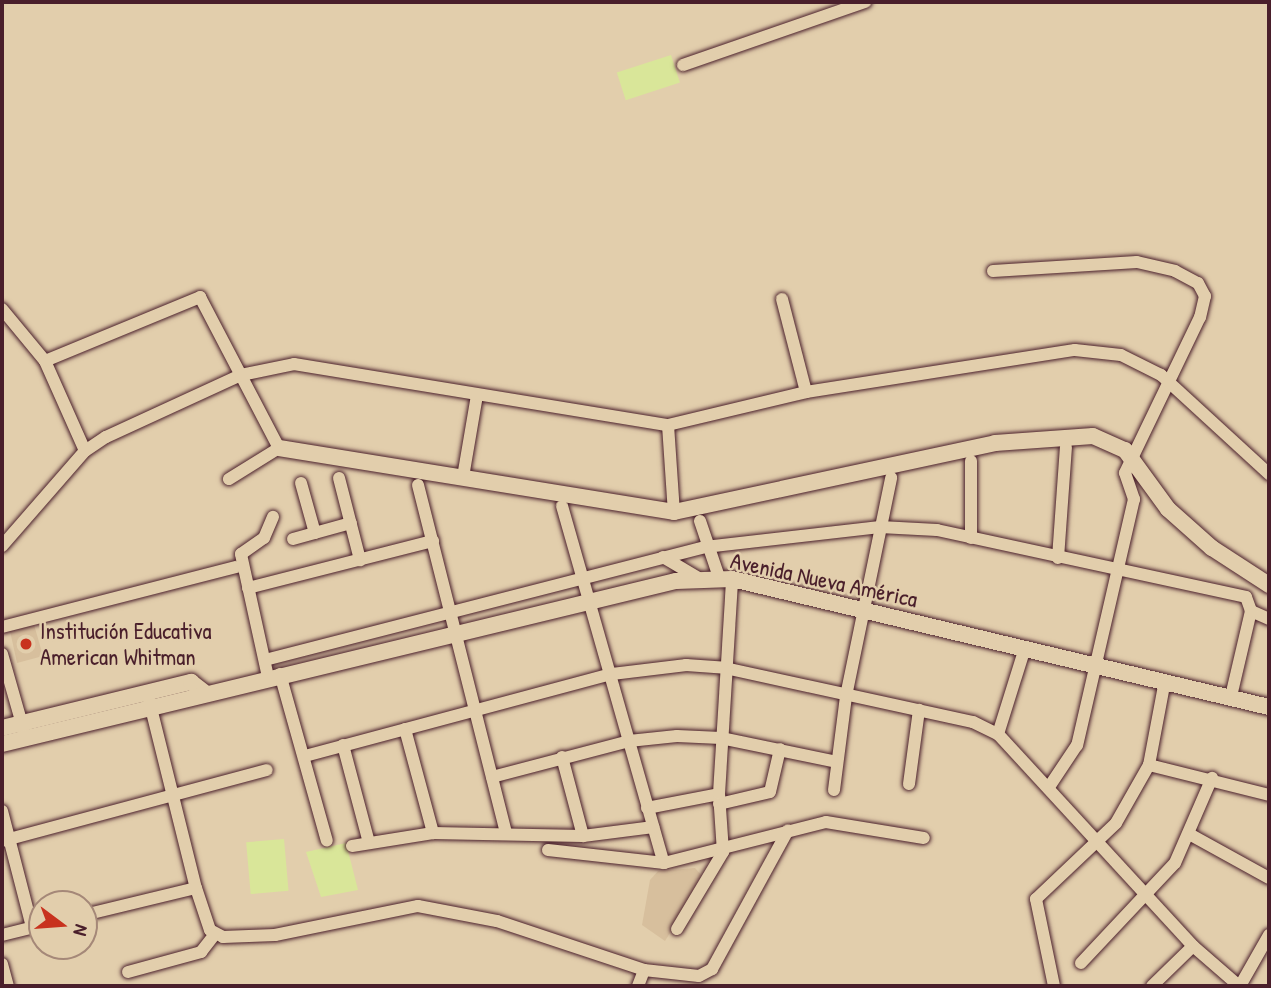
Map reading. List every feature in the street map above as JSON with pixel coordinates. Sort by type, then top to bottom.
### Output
[{"type":"street","points":[[683,65],[865,2]]},
{"type":"street","points":[[993,271],[1138,262],[1198,283],[1205,296],[1200,317],[1134,460],[1125,473],[1134,499],[1077,745],[1049,788]]},
{"type":"street","points":[[45,361],[200,297],[279,448]]},
{"type":"street","points":[[782,299],[806,392]]},
{"type":"street","points":[[2,309],[45,361],[85,451]]},
{"type":"street","points":[[2,546],[85,451],[241,375],[294,364],[668,425],[806,392],[1075,350],[1121,355],[1170,383],[1269,474]]},
{"type":"street","points":[[463,477],[477,395]]},
{"type":"street","points":[[668,425],[674,512]]},
{"type":"street","points":[[229,479],[279,448],[674,512],[995,443],[1055,435],[1115,442],[1134,460],[1168,509],[1212,548],[1269,585]]},
{"type":"street","points":[[1058,558],[1066,447]]},
{"type":"street","points":[[971,461],[971,538]]},
{"type":"street","points":[[339,478],[360,560]]},
{"type":"street","points":[[834,790],[846,696],[891,478]]},
{"type":"street","points":[[301,483],[315,533]]},
{"type":"street","points":[[418,485],[506,834]]},
{"type":"street","points":[[562,506],[592,601],[664,863]]},
{"type":"street","points":[[274,517],[264,538],[242,550],[248,588],[265,660],[274,676],[305,757],[327,841]]},
{"type":"street","points":[[677,929],[723,852],[719,799],[725,668],[719,580],[705,547],[700,520]]},
{"type":"street","points":[[293,538],[351,523]]},
{"type":"street","points":[[265,660],[705,547],[880,527],[971,538],[1118,571],[1233,592],[1246,597],[1251,611],[1231,696]]},
{"type":"street","points":[[248,588],[433,541]]},
{"type":"street","points":[[663,557],[719,580]]},
{"type":"street","points":[[2,627],[236,567]]},
{"type":"street","name":"Avenida Nueva América","points":[[149,701],[191,682],[204,692],[676,581],[719,580],[1096,664],[1269,707]]},
{"type":"street","points":[[1251,611],[1269,619]]},
{"type":"street","points":[[998,734],[1025,648]]},
{"type":"street","points":[[2,653],[24,730]]},
{"type":"street","points":[[305,757],[612,674],[686,665],[725,668],[919,710],[998,734],[1193,946],[1239,986],[1269,935]]},
{"type":"street","points":[[1054,986],[1036,899],[1116,823],[1149,765],[1164,680]]},
{"type":"street","points":[[2,728],[24,730],[149,701],[196,888],[215,934]]},
{"type":"street","points":[[909,784],[919,710]]},
{"type":"street","points":[[405,729],[433,833]]},
{"type":"street","points":[[2,744],[24,730]]},
{"type":"street","points":[[492,777],[629,741],[721,738],[837,762]]},
{"type":"street","points":[[343,745],[369,843]]},
{"type":"street","points":[[647,808],[770,792],[780,749]]},
{"type":"street","points":[[562,757],[583,836]]},
{"type":"street","points":[[1149,765],[1212,778],[1269,795]]},
{"type":"street","points":[[5,840],[172,800],[267,770]]},
{"type":"street","points":[[1081,963],[1149,897],[1191,835],[1212,778]]},
{"type":"street","points":[[2,811],[5,840],[28,902]]},
{"type":"street","points":[[548,850],[664,863],[723,852],[788,830],[841,822],[924,838]]},
{"type":"street","points":[[352,846],[433,833],[583,836],[653,827]]},
{"type":"street","points":[[215,934],[275,935],[418,906],[497,920],[644,970],[688,977],[712,969],[788,830]]},
{"type":"street","points":[[1191,835],[1269,878]]},
{"type":"street","points":[[98,912],[196,888]]},
{"type":"street","points":[[2,935],[28,928]]},
{"type":"street","points":[[128,972],[201,952],[215,934]]},
{"type":"street","points":[[1152,986],[1193,946]]},
{"type":"street","points":[[2,964],[8,986]]},
{"type":"street","points":[[638,986],[644,970]]},
{"type":"shaded area","name":"Institución Educativa American Whitman","points":[[33,621],[43,656],[17,663],[10,631]]},
{"type":"shaded area","points":[[695,868],[704,878],[665,941],[642,925],[650,880],[658,871]]},
{"type":"green space","points":[[671,55],[680,83],[626,100],[617,73]]},
{"type":"green space","points":[[284,839],[289,891],[251,894],[246,842]]},
{"type":"green space","points":[[346,843],[358,890],[321,897],[306,852]]},
{"type":"place","name":"Institución Educativa American Whitman","points":[[26,644]]}]
